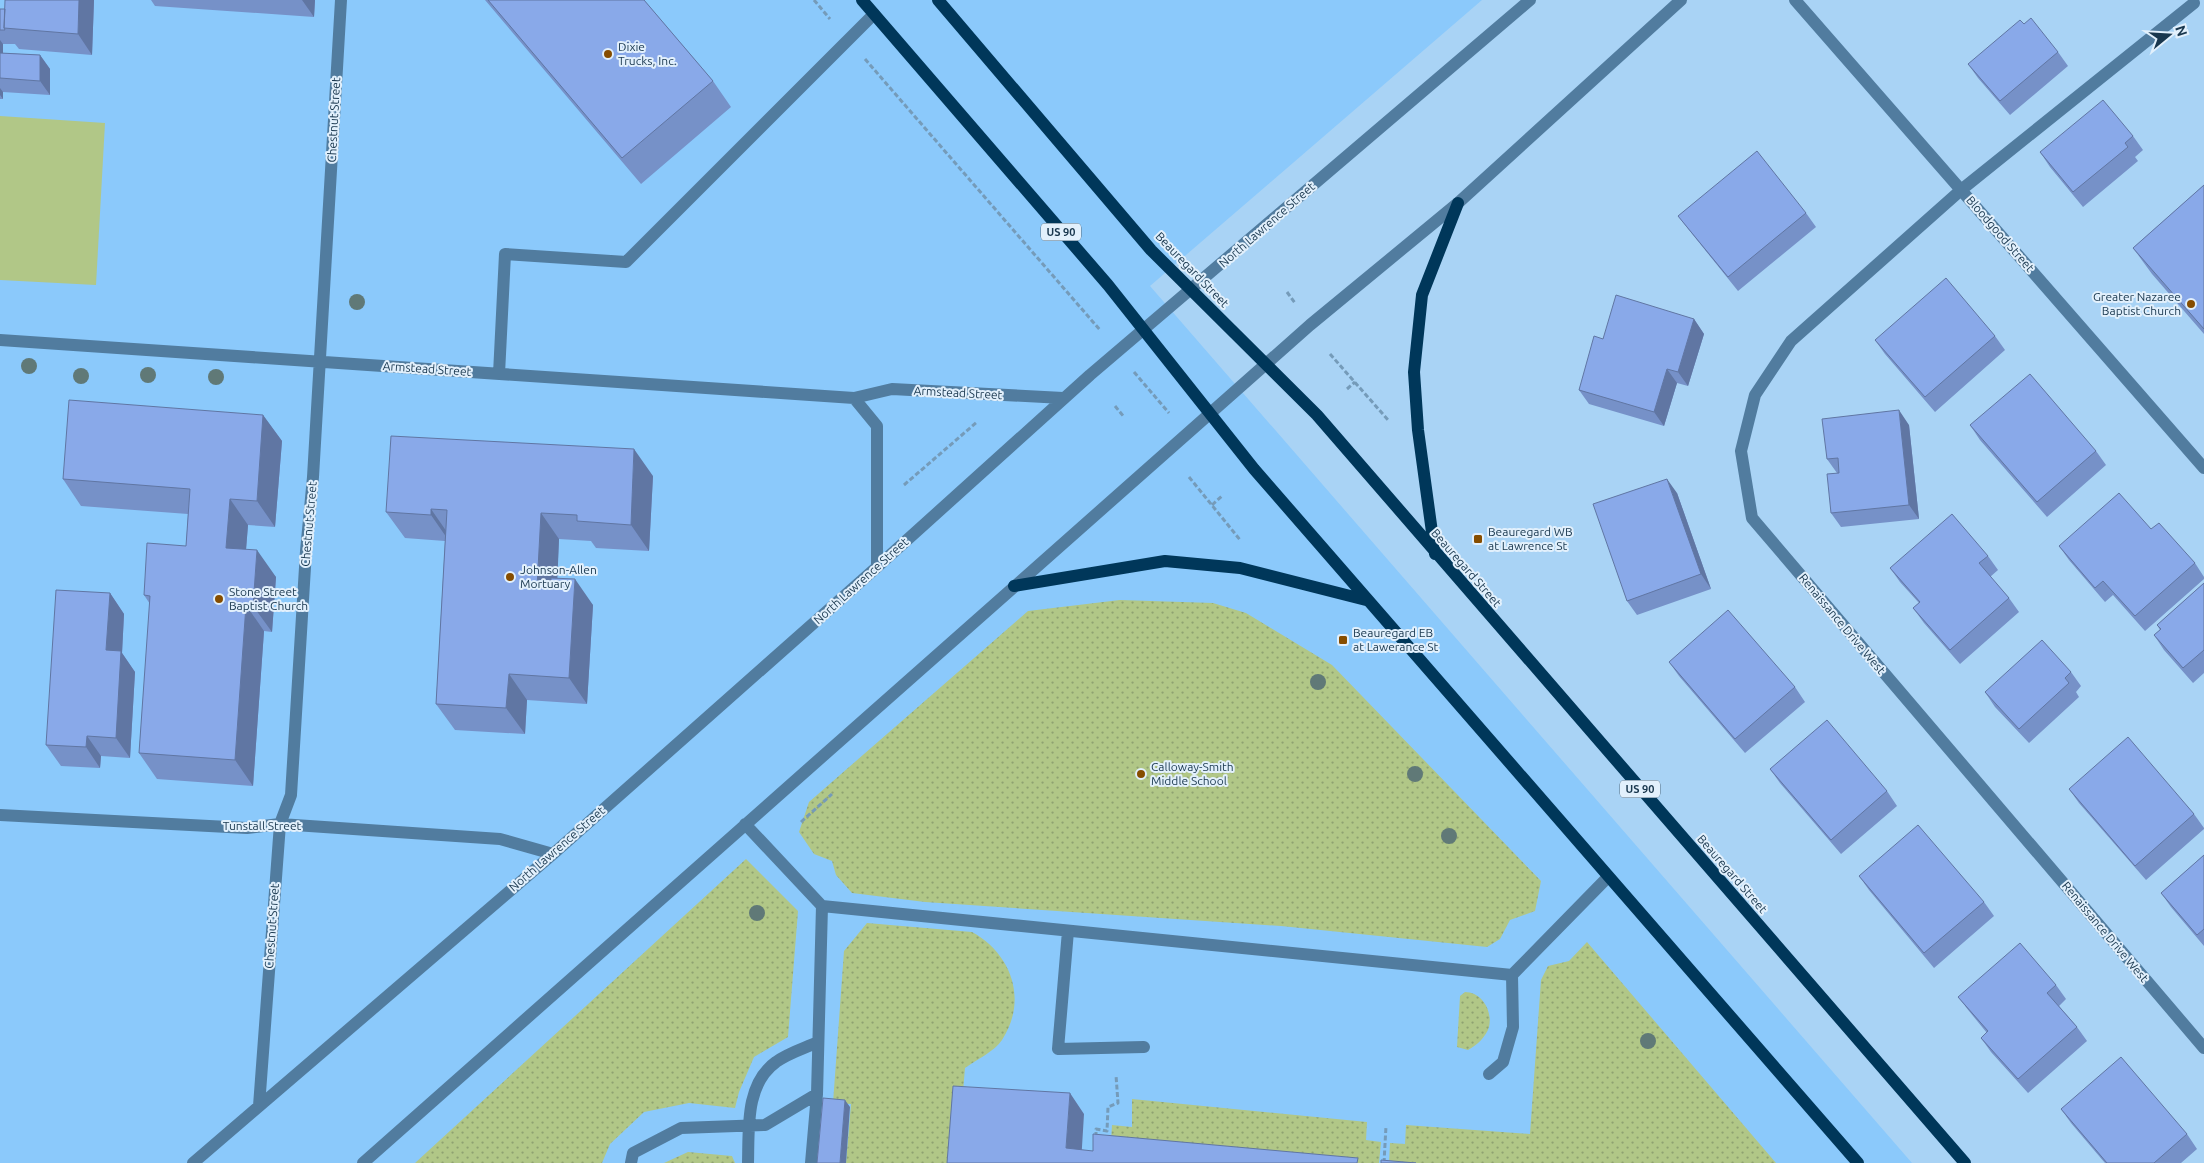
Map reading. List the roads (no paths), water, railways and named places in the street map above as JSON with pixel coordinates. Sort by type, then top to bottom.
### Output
[{"type":"main road","name":"US 90","points":[[862,0],[1108,285],[1254,469],[1366,600],[1858,1163]]},
{"type":"main road","name":"Beauregard Street","points":[[938,0],[1151,250],[1316,415],[1965,1163]]},
{"type":"main road","points":[[1435,554],[1418,430],[1414,372],[1422,295],[1458,203]]},
{"type":"main road","points":[[1014,586],[1165,561],[1240,568],[1366,600]]},
{"type":"street","name":"Chestnut Street","points":[[259,1106],[280,824],[291,795],[320,362],[340,0]]},
{"type":"street","name":"North Lawrence Street","points":[[193,1163],[553,854],[877,568],[1063,398],[1530,0]]},
{"type":"street","points":[[363,1163],[1266,364],[1458,203],[1681,0]]},
{"type":"street","name":"Bloodgood Street","points":[[1795,0],[2204,468]]},
{"type":"street","name":"Renaissance Drive West","points":[[2194,3],[1961,190],[1791,340],[1755,395],[1741,451],[1752,518],[2204,1048]]},
{"type":"street","points":[[499,374],[504,254],[626,262],[874,14]]},
{"type":"street","name":"Armstead Street","points":[[0,340],[854,398],[892,389],[1063,398]]},
{"type":"street","points":[[854,398],[878,426],[877,568]]},
{"type":"street","name":"Tunstall Street","points":[[0,815],[247,828],[280,824],[500,839],[553,854]]},
{"type":"street","points":[[745,824],[822,906],[1512,975]]},
{"type":"street","points":[[1489,1074],[1502,1062],[1513,1027],[1512,975],[1608,877]]},
{"type":"street","points":[[811,1163],[817,1094],[822,906]]},
{"type":"street","points":[[1068,931],[1058,1049],[1144,1047]]},
{"type":"street","points":[[748,1163],[751,1104],[758,1080],[776,1062],[818,1042]]},
{"type":"street","points":[[631,1163],[633,1153],[681,1128],[765,1125],[817,1094]]},
{"type":"place","name":"Dixie Trucks, Inc.","points":[[608,54]]},
{"type":"place","name":"Greater Nazaree Baptist Church","points":[[2191,304]]},
{"type":"place","name":"Beauregard WB at Lawrence St","points":[[1478,539]]},
{"type":"place","name":"Johnson-Allen Mortuary","points":[[510,577]]},
{"type":"place","name":"Stone Street Baptist Church","points":[[219,599]]},
{"type":"place","name":"Beauregard EB at Lawerance St","points":[[1343,640]]},
{"type":"place","name":"Calloway-Smith Middle School","points":[[1141,774]]}]
